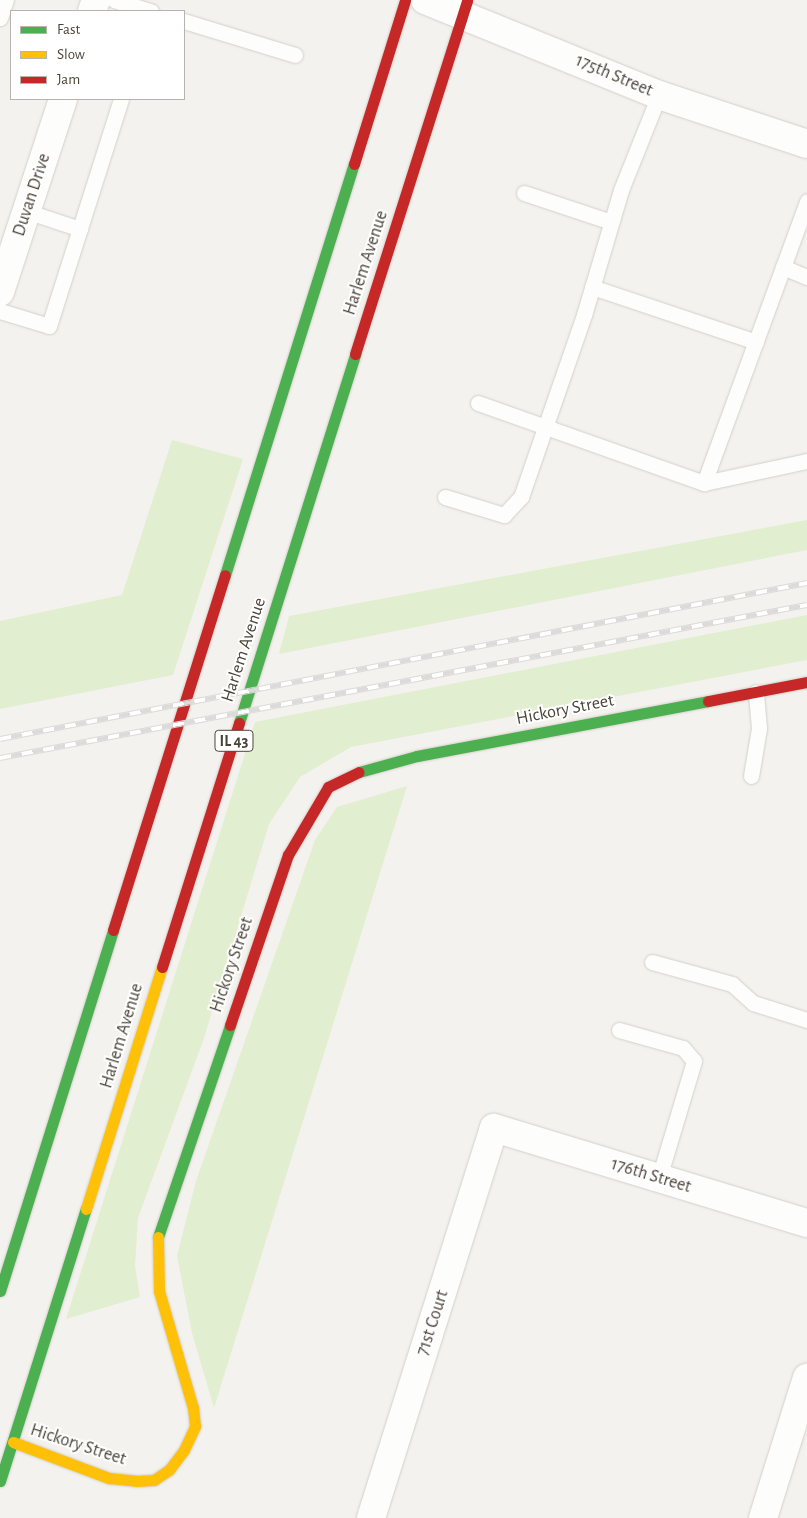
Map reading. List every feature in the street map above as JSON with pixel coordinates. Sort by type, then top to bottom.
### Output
[{"type":"main road","points":[[0,1291],[405,0]]},
{"type":"main road","name":"Harlem Avenue","points":[[0,1482],[6,1440],[465,6]]},
{"type":"main road","name":"Hickory Street","points":[[6,1440],[109,1478],[136,1481],[154,1480],[169,1470],[184,1450],[194,1426],[193,1408],[159,1291],[155,1246],[288,855],[328,787],[361,770],[417,756],[807,682]]},
{"type":"street","name":"175th Street","points":[[425,0],[465,6],[659,95],[807,144]]},
{"type":"street","name":"Duvan Drive","points":[[0,292],[63,100]]},
{"type":"street","name":"176th Street","points":[[494,1128],[807,1223]]},
{"type":"street","name":"71st Court","points":[[370,1518],[494,1128]]},
{"type":"street","points":[[764,1518],[807,1378]]},
{"type":"lane","points":[[0,18],[6,0]]},
{"type":"lane","points":[[114,0],[147,10]]},
{"type":"lane","points":[[185,21],[295,55]]},
{"type":"lane","points":[[445,498],[504,515],[521,497],[592,286],[611,222],[659,95]]},
{"type":"lane","points":[[0,311],[50,326],[121,100]]},
{"type":"lane","points":[[524,193],[611,222]]},
{"type":"lane","points":[[704,483],[807,201]]},
{"type":"lane","points":[[26,212],[80,228]]},
{"type":"lane","points":[[783,267],[807,277]]},
{"type":"lane","points":[[592,286],[756,342]]},
{"type":"lane","points":[[478,403],[704,483],[807,461]]},
{"type":"lane","points":[[751,776],[759,728],[756,692]]},
{"type":"lane","points":[[652,962],[732,984],[753,1003],[807,1020]]},
{"type":"lane","points":[[619,1030],[683,1048],[694,1061],[659,1178]]},
{"type":"green space","points":[[172,440],[243,459],[173,675],[0,709],[0,621],[122,595]]},
{"type":"green space","points":[[807,520],[807,550],[279,654],[289,616]]},
{"type":"green space","points":[[807,615],[807,660],[351,747],[300,777],[269,824],[204,1038],[138,1218],[135,1266],[140,1297],[66,1319],[255,722]]},
{"type":"green space","points":[[407,786],[214,1408],[192,1333],[177,1256],[196,1181],[315,840],[337,807]]},
{"type":"railway","points":[[0,739],[807,583]]},
{"type":"railway","points":[[0,758],[807,605]]},
{"type":"traffic: fast","points":[[225,575],[354,164]]},
{"type":"traffic: fast","points":[[239,723],[355,354]]},
{"type":"traffic: fast","points":[[359,772],[417,756],[708,701]]},
{"type":"traffic: fast","points":[[0,1291],[113,930]]},
{"type":"traffic: fast","points":[[158,1237],[230,1025]]},
{"type":"traffic: fast","points":[[0,1481],[86,1209]]},
{"type":"traffic: slow","points":[[86,1209],[162,967]]},
{"type":"traffic: slow","points":[[13,1442],[109,1478],[136,1481],[154,1480],[169,1470],[184,1450],[195,1426],[193,1408],[159,1291],[158,1237]]},
{"type":"traffic: jam","points":[[354,164],[405,0]]},
{"type":"traffic: jam","points":[[355,354],[467,0]]},
{"type":"traffic: jam","points":[[113,930],[225,575]]},
{"type":"traffic: jam","points":[[708,701],[807,682]]},
{"type":"traffic: jam","points":[[162,967],[239,723]]},
{"type":"traffic: jam","points":[[230,1025],[288,855],[328,787],[359,772]]}]
